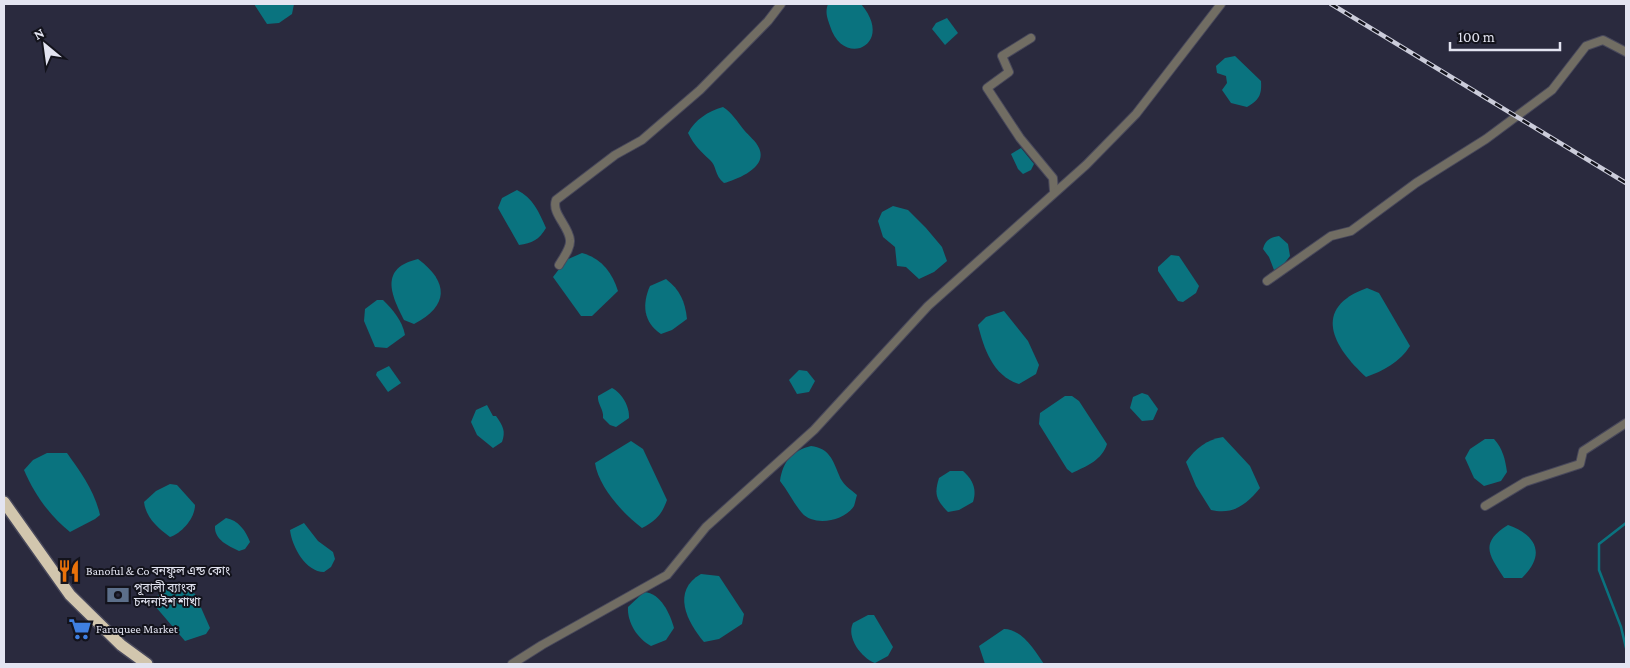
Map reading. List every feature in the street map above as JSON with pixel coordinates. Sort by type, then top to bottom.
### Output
[{"type":"highway","points":[[4,502],[70,595],[121,646],[147,664]]},
{"type":"street","points":[[559,265],[567,251],[570,238],[555,208],[556,200],[615,155],[642,140],[700,90],[768,21],[781,4]]},
{"type":"street","points":[[512,664],[542,645],[667,575],[706,527],[814,430],[928,306],[1054,191],[1086,165],[1136,114],[1221,4]]},
{"type":"street","points":[[1031,38],[1002,56],[1009,72],[987,88],[1020,138],[1052,178],[1054,191]]},
{"type":"street","points":[[1267,281],[1331,236],[1351,231],[1416,183],[1519,116],[1552,90],[1586,46],[1603,40],[1626,52]]},
{"type":"street","points":[[1484,506],[1524,482],[1580,464],[1583,451],[1626,424]]},
{"type":"shaded area","points":[[254,4],[294,4],[292,14],[279,23],[267,24]]},
{"type":"shaded area","points":[[828,4],[861,4],[870,18],[873,31],[870,40],[864,46],[855,49],[845,46],[836,39],[827,17]]},
{"type":"shaded area","points":[[947,18],[958,33],[945,45],[932,29],[936,23]]},
{"type":"shaded area","points":[[1235,56],[1261,81],[1259,97],[1247,107],[1231,103],[1222,90],[1227,83],[1226,76],[1217,73],[1216,66],[1225,58]]},
{"type":"shaded area","points":[[723,107],[756,143],[761,155],[756,166],[750,171],[737,179],[724,183],[712,162],[698,148],[688,133],[702,117]]},
{"type":"shaded area","points":[[1021,148],[1034,164],[1031,170],[1023,174],[1018,169],[1011,154]]},
{"type":"shaded area","points":[[517,190],[531,201],[546,228],[535,240],[519,245],[498,208],[502,198]]},
{"type":"shaded area","points":[[893,206],[908,210],[942,247],[947,261],[934,272],[919,279],[906,267],[897,266],[895,247],[883,237],[878,221],[882,212]]},
{"type":"shaded area","points":[[1279,236],[1288,244],[1290,256],[1283,265],[1274,270],[1269,257],[1263,249],[1265,243],[1273,237]]},
{"type":"shaded area","points":[[582,253],[595,258],[605,267],[613,278],[618,291],[592,316],[581,316],[553,277],[566,260]]},
{"type":"shaded area","points":[[1171,255],[1179,256],[1199,286],[1196,293],[1183,302],[1178,301],[1158,271],[1158,267]]},
{"type":"shaded area","points":[[418,259],[435,276],[440,285],[441,293],[439,302],[434,309],[414,324],[404,320],[392,292],[392,284],[393,276],[398,269],[406,263]]},
{"type":"shaded area","points":[[666,279],[681,296],[687,319],[672,330],[661,334],[651,324],[645,306],[650,286]]},
{"type":"shaded area","points":[[1367,288],[1379,293],[1410,346],[1391,365],[1366,377],[1344,353],[1337,341],[1333,329],[1333,317],[1339,306],[1350,296]]},
{"type":"shaded area","points":[[377,300],[383,300],[394,312],[402,325],[405,335],[387,348],[375,347],[364,321],[365,309]]},
{"type":"shaded area","points":[[1004,311],[1028,341],[1039,365],[1036,374],[1019,384],[1002,375],[996,368],[983,343],[978,325],[986,317]]},
{"type":"shaded area","points":[[389,366],[401,383],[388,392],[376,375],[377,372]]},
{"type":"shaded area","points":[[799,370],[807,371],[815,381],[809,392],[797,394],[789,380]]},
{"type":"shaded area","points":[[612,388],[622,397],[627,405],[629,414],[629,418],[616,427],[610,425],[603,418],[598,402],[598,396]]},
{"type":"shaded area","points":[[1142,393],[1148,395],[1158,409],[1153,420],[1142,421],[1130,408],[1133,397]]},
{"type":"shaded area","points":[[1065,396],[1072,396],[1079,401],[1107,444],[1105,450],[1098,458],[1072,473],[1067,469],[1039,424],[1040,413]]},
{"type":"shaded area","points":[[487,405],[493,416],[496,416],[504,432],[502,442],[493,448],[477,435],[471,422],[476,410]]},
{"type":"shaded area","points":[[1223,437],[1250,466],[1260,488],[1244,504],[1232,510],[1219,511],[1211,510],[1196,486],[1186,462],[1202,445]]},
{"type":"shaded area","points":[[1485,439],[1494,439],[1500,447],[1507,472],[1501,481],[1484,486],[1474,478],[1465,458],[1470,449]]},
{"type":"shaded area","points":[[631,441],[643,449],[667,500],[658,517],[642,528],[612,499],[601,481],[595,463]]},
{"type":"shaded area","points":[[811,446],[822,449],[830,456],[842,481],[857,495],[854,506],[850,511],[837,518],[821,521],[807,517],[799,509],[780,481],[786,462],[794,454]]},
{"type":"shaded area","points":[[47,453],[67,453],[86,482],[98,506],[100,515],[70,532],[43,504],[24,470],[33,460]]},
{"type":"shaded area","points":[[950,471],[963,471],[972,481],[975,493],[973,502],[959,510],[948,512],[941,504],[936,493],[939,478]]},
{"type":"shaded area","points":[[170,484],[177,485],[195,505],[193,515],[187,524],[170,537],[150,518],[144,502],[156,491]]},
{"type":"shaded area","points":[[226,518],[238,524],[246,534],[250,542],[245,549],[239,551],[235,549],[223,542],[217,535],[215,526]]},
{"type":"shaded area","points":[[304,523],[318,541],[333,552],[335,559],[331,567],[324,572],[311,568],[306,563],[297,551],[291,537],[290,530]]},
{"type":"shaded area","points":[[1508,525],[1526,534],[1532,540],[1535,547],[1534,561],[1522,578],[1504,578],[1491,556],[1490,544],[1493,538]]},
{"type":"shaded area","points":[[701,574],[719,576],[744,614],[742,624],[719,639],[704,642],[692,625],[685,607],[684,598],[686,589]]},
{"type":"shaded area","points":[[184,585],[195,594],[210,628],[206,634],[185,641],[155,606],[156,597],[170,586]]},
{"type":"shaded area","points":[[644,592],[650,593],[660,600],[674,628],[666,640],[651,646],[634,630],[628,613],[628,607]]},
{"type":"shaded area","points":[[868,615],[874,615],[893,647],[888,656],[875,663],[860,652],[853,640],[851,629],[853,623]]},
{"type":"shaded area","points":[[1004,629],[1011,630],[1022,637],[1044,664],[985,664],[979,646]]},
{"type":"waterway","points":[[1626,523],[1599,544],[1599,570],[1621,627],[1626,648]]},
{"type":"railway","points":[[1331,4],[1626,183]]},
{"type":"place","name":"Banoful & Co বনফুল এন্ড কোং","points":[[69,571]]},
{"type":"place","name":"পূবালী ব্যাংক চন্দনাইশ শাখা","points":[[118,595]]},
{"type":"place","name":"Faruquee Market","points":[[80,629]]}]
